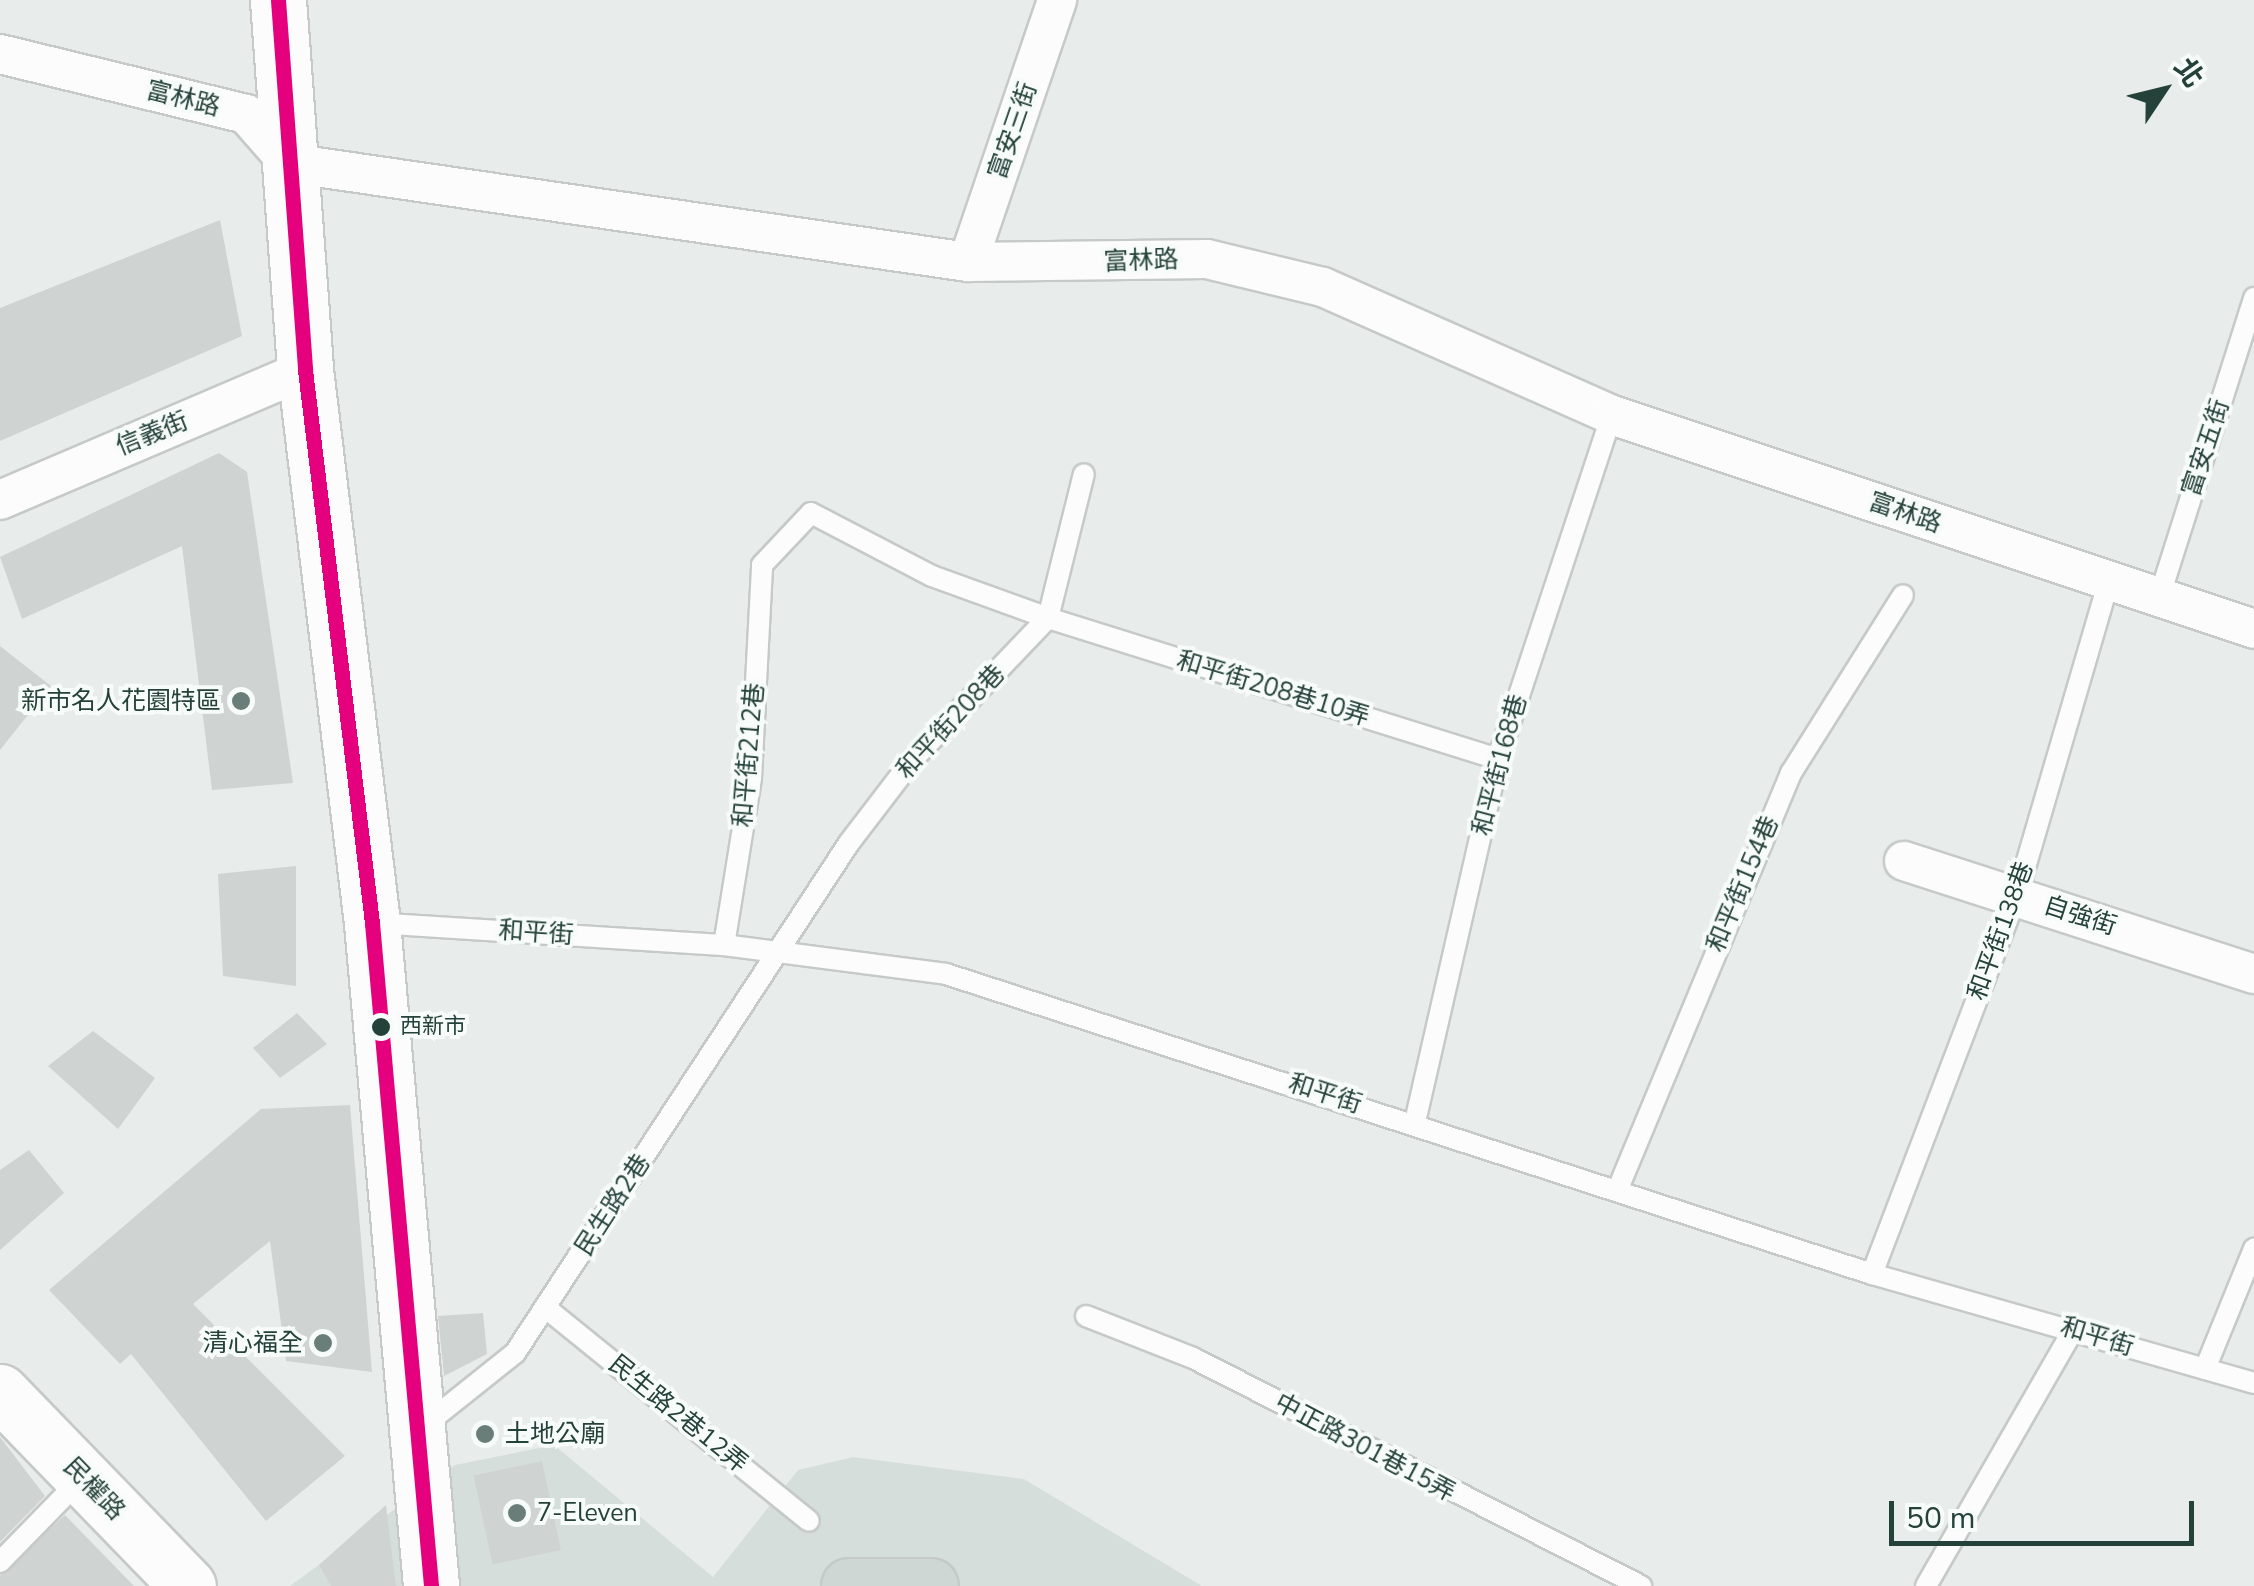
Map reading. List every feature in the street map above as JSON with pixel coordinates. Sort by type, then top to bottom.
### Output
[{"type":"main road","points":[[849,1586],[930,1586]]},
{"type":"street","points":[[278,0],[305,370],[372,923],[431,1586]]},
{"type":"street","name":"富安三街","points":[[968,262],[1057,0]]},
{"type":"street","name":"富林路","points":[[0,54],[246,114],[289,164],[968,262],[1208,259],[1323,286],[1612,415],[2254,629]]},
{"type":"street","name":"信義街","points":[[0,500],[305,370]]},
{"type":"street","name":"自強街","points":[[1904,862],[2017,895],[2254,974]]},
{"type":"street","name":"民權路","points":[[0,1392],[188,1586]]},
{"type":"lane","name":"富安五街","points":[[2159,598],[2254,298]]},
{"type":"lane","name":"和平街168巷","points":[[1415,1122],[1498,759],[1612,415]]},
{"type":"lane","name":"和平街208巷","points":[[775,952],[914,758],[1048,618],[1084,474]]},
{"type":"lane","name":"和平街208巷10弄","points":[[762,565],[811,513],[932,576],[1048,618],[1498,759]]},
{"type":"lane","name":"和平街212巷","points":[[724,945],[752,778],[762,565]]},
{"type":"lane","name":"和平街138巷","points":[[1872,1274],[2017,895],[2109,581]]},
{"type":"lane","name":"和平街154巷","points":[[1617,1191],[1791,773],[1903,595]]},
{"type":"lane","name":"和平街","points":[[372,923],[724,945],[946,974],[1415,1122],[1872,1274],[2254,1383]]},
{"type":"lane","name":"民生路2巷","points":[[419,1430],[515,1353],[775,952]]},
{"type":"lane","points":[[2205,1369],[2254,1249]]},
{"type":"lane","name":"民生路2巷12弄","points":[[546,1308],[809,1521]]},
{"type":"lane","name":"中正路301巷15弄","points":[[1086,1316],[1193,1358],[1641,1586]]},
{"type":"lane","points":[[1926,1586],[2074,1329]]},
{"type":"lane","points":[[0,1562],[82,1478]]},
{"type":"shaded area","points":[[554,1445],[713,1577],[798,1470],[853,1457],[1024,1479],[1202,1586],[290,1586],[455,1465]]},
{"type":"building","points":[[220,220],[242,336],[0,441],[0,308]]},
{"type":"building","name":"新市名人花園特區","points":[[219,453],[247,472],[293,783],[212,790],[182,546],[22,619],[0,557]]},
{"type":"building","points":[[0,646],[51,686],[0,750]]},
{"type":"building","points":[[296,866],[296,986],[223,976],[218,874]]},
{"type":"building","points":[[297,1013],[327,1044],[280,1078],[253,1048]]},
{"type":"building","points":[[93,1031],[155,1078],[118,1129],[48,1066]]},
{"type":"building","points":[[350,1105],[372,1372],[286,1361],[270,1241],[193,1304],[345,1456],[266,1521],[131,1354],[120,1364],[49,1290],[261,1109]]},
{"type":"building","points":[[29,1150],[64,1193],[0,1250],[0,1170]]},
{"type":"building","points":[[483,1313],[487,1354],[444,1376],[438,1316]]},
{"type":"building","points":[[0,1437],[45,1496],[0,1542]]},
{"type":"building","name":"7-Eleven","points":[[542,1461],[561,1550],[492,1565],[474,1476]]},
{"type":"building","points":[[386,1505],[396,1586],[331,1586],[319,1565]]},
{"type":"building","points":[[65,1515],[134,1586],[0,1586],[0,1575]]},
{"type":"transit line","points":[[278,0],[305,370],[372,923],[431,1586]]},
{"type":"place","name":"新市名人花園特區","points":[[241,701]]},
{"type":"place","name":"西新市","points":[[381,1027]]},
{"type":"place","name":"清心福全","points":[[323,1343]]},
{"type":"place","name":"土地公廟","points":[[485,1434]]},
{"type":"place","name":"7-Eleven","points":[[517,1513]]}]
